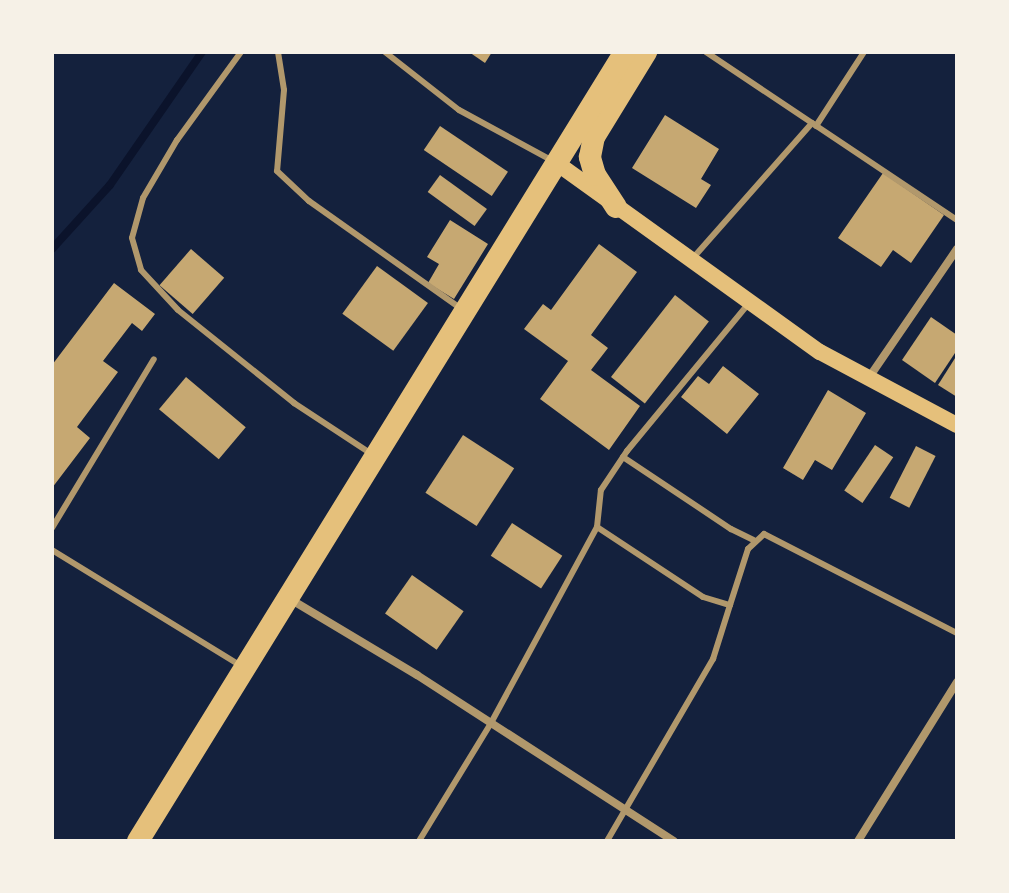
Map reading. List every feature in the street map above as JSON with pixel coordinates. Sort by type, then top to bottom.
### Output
[{"type":"highway","points":[[138,841],[625,52]]},
{"type":"highway","points":[[616,207],[595,175],[590,157],[594,137],[646,52]]},
{"type":"main road","points":[[558,164],[749,303],[868,380],[957,425]]},
{"type":"street","points":[[868,380],[957,249]]},
{"type":"street","points":[[290,599],[674,841]]},
{"type":"street","points":[[858,841],[957,682]]},
{"type":"lane","points":[[241,52],[177,140],[143,198],[132,238],[141,270],[178,310],[294,403],[377,457]]},
{"type":"lane","points":[[278,52],[284,90],[277,171],[309,201],[466,312]]},
{"type":"lane","points":[[385,52],[459,110],[558,164]]},
{"type":"lane","points":[[706,52],[957,220]]},
{"type":"lane","points":[[690,261],[814,124],[864,52]]},
{"type":"lane","points":[[419,841],[491,723],[597,527],[601,490],[623,457],[749,303]]},
{"type":"lane","points":[[52,528],[154,359]]},
{"type":"lane","points":[[623,457],[731,529],[754,540]]},
{"type":"lane","points":[[597,527],[703,597],[730,605]]},
{"type":"lane","points":[[607,841],[713,659],[754,540],[764,534],[957,633]]},
{"type":"lane","points":[[52,550],[246,669]]},
{"type":"building","points":[[469,52],[492,52],[485,63]]},
{"type":"building","points":[[665,115],[719,149],[701,179],[711,185],[696,208],[632,168]]},
{"type":"building","points":[[440,126],[508,172],[492,196],[424,150]]},
{"type":"building","points":[[883,173],[944,215],[911,263],[893,250],[881,267],[838,238]]},
{"type":"building","points":[[440,175],[487,209],[475,226],[428,192]]},
{"type":"building","points":[[450,220],[488,244],[454,299],[428,283],[439,264],[427,257]]},
{"type":"building","points":[[599,244],[637,272],[591,335],[608,348],[591,370],[640,406],[609,450],[540,399],[568,361],[524,329],[543,304],[551,310]]},
{"type":"building","points":[[191,249],[224,278],[193,314],[160,285]]},
{"type":"building","points":[[377,266],[428,303],[393,351],[342,314]]},
{"type":"building","points":[[114,283],[155,314],[142,331],[132,323],[103,361],[118,372],[77,427],[90,438],[52,488],[52,365]]},
{"type":"building","points":[[675,295],[709,321],[645,403],[611,377]]},
{"type":"building","points":[[931,317],[957,335],[957,350],[935,383],[902,360]]},
{"type":"building","points":[[957,355],[957,397],[938,385]]},
{"type":"building","points":[[723,366],[759,394],[727,434],[681,397],[698,376],[709,384]]},
{"type":"building","points":[[186,377],[246,427],[219,459],[159,409]]},
{"type":"building","points":[[828,390],[866,413],[832,470],[815,460],[803,480],[783,468]]},
{"type":"building","points":[[463,435],[514,468],[477,526],[425,493]]},
{"type":"building","points":[[875,445],[893,457],[862,503],[844,491]]},
{"type":"building","points":[[916,446],[936,456],[909,508],[890,498]]},
{"type":"building","points":[[512,523],[562,556],[541,588],[491,556]]},
{"type":"building","points":[[412,575],[464,611],[437,650],[385,614]]},
{"type":"waterway","points":[[52,249],[110,185],[202,52]]}]
